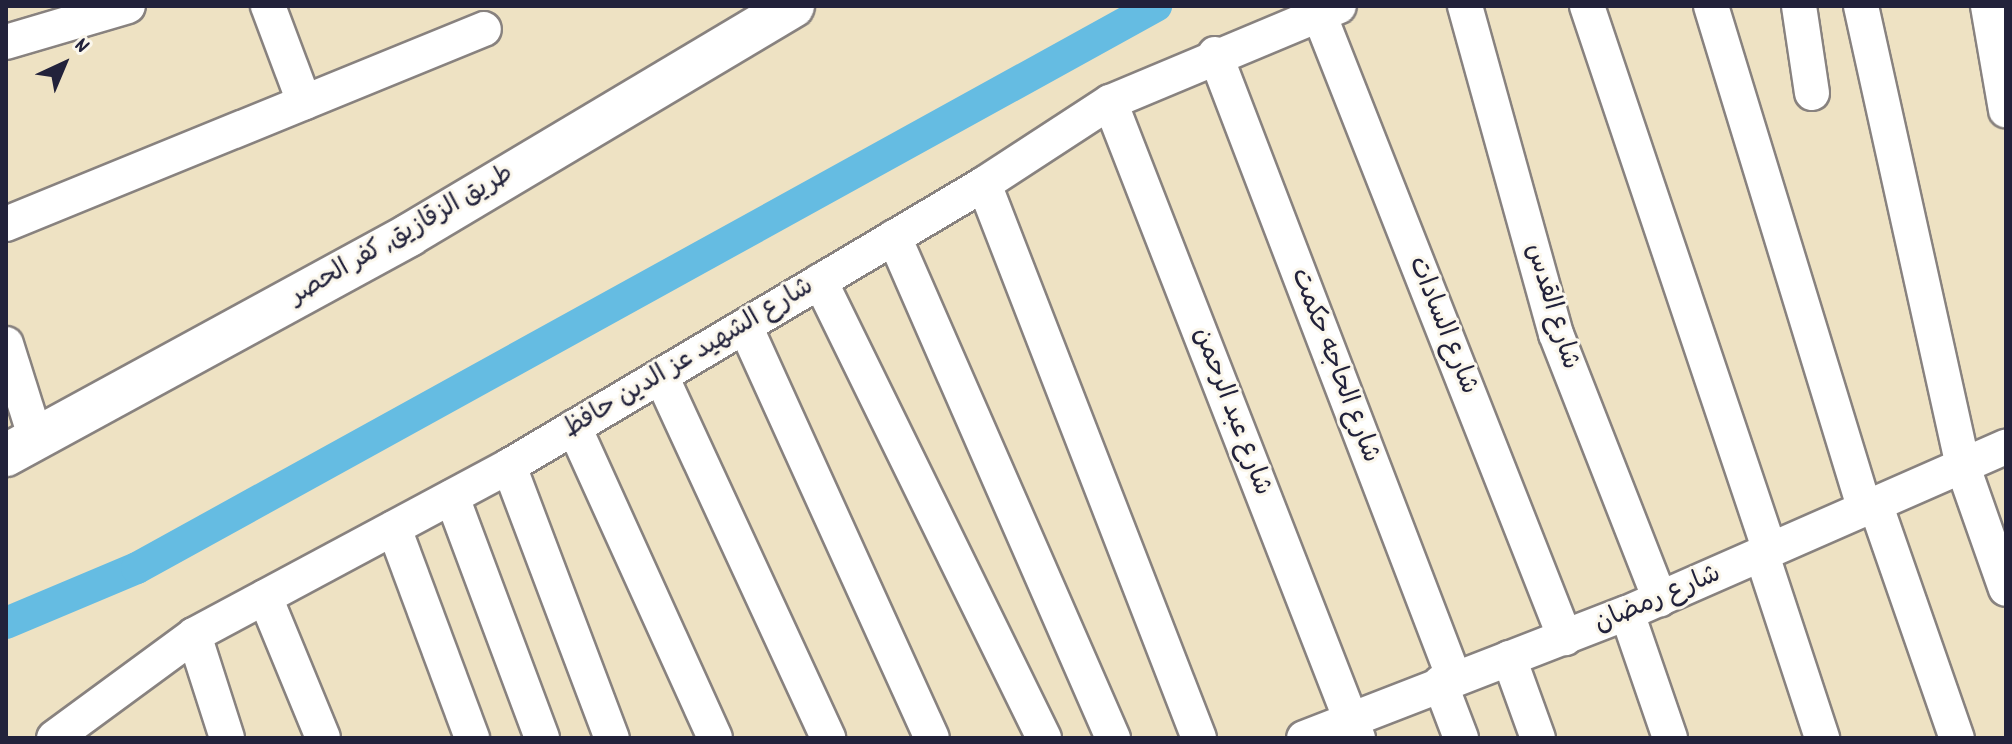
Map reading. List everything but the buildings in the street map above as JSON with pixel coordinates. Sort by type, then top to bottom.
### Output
[{"type":"main road","name":"طريق الزقازيق, كفر الحصر","points":[[21,447],[409,235],[784,8]]},
{"type":"street","points":[[6,42],[128,6]]},
{"type":"street","points":[[268,6],[304,102]]},
{"type":"street","name":"شارع القدس","points":[[1465,6],[1556,334],[1660,599]]},
{"type":"street","points":[[1587,6],[1766,553],[1822,738]]},
{"type":"street","points":[[1711,6],[1870,508],[1957,738]]},
{"type":"street","points":[[1799,6],[1812,93]]},
{"type":"street","points":[[1861,6],[1963,467],[2006,589]]},
{"type":"street","points":[[1988,6],[2006,110]]},
{"type":"street","name":"شارع الشهيد عز الدين حافظ","points":[[54,738],[194,635],[509,466],[984,184],[1110,102],[1215,54],[1329,10]]},
{"type":"street","name":"شارع السادات","points":[[1329,10],[1565,638]]},
{"type":"street","points":[[6,224],[484,29]]},
{"type":"street","name":"شارع الحاجه حكمت","points":[[1215,54],[1447,680],[1461,738]]},
{"type":"street","name":"شارع عبد الرحمن","points":[[1110,102],[1355,730]]},
{"type":"street","points":[[984,184],[1199,738]]},
{"type":"street","points":[[894,237],[1113,738]]},
{"type":"street","points":[[820,281],[1044,738]]},
{"type":"street","points":[[745,326],[932,738]]},
{"type":"street","points":[[6,344],[21,447]]},
{"type":"street","points":[[661,376],[828,738]]},
{"type":"street","points":[[574,427],[715,738]]},
{"type":"street","name":"شارع رمضان","points":[[1304,738],[1355,730],[1447,680],[1627,613],[2006,447]]},
{"type":"street","points":[[509,466],[612,738]]},
{"type":"street","points":[[452,497],[542,738]]},
{"type":"street","points":[[394,528],[472,738]]},
{"type":"street","points":[[265,597],[323,738]]},
{"type":"street","points":[[1627,613],[1670,738]]},
{"type":"street","points":[[194,635],[227,738]]},
{"type":"street","points":[[1509,658],[1538,738]]},
{"type":"waterway","points":[[6,623],[137,568],[1156,6]]}]
